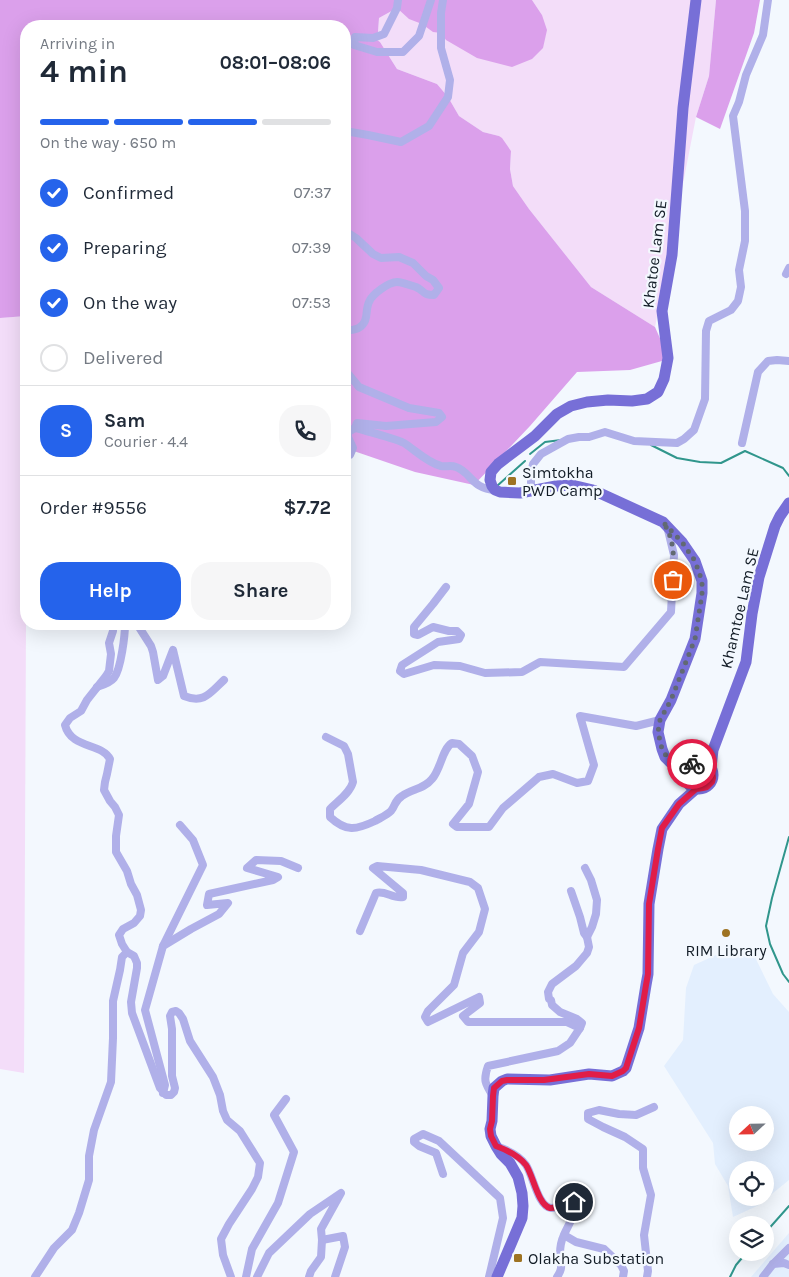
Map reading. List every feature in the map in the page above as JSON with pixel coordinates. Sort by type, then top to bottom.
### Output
[{"type":"main road","name":"Khatoe Lam SE","points":[[495,490],[490,480],[491,472],[498,464],[535,436],[557,414],[571,406],[587,402],[647,399],[658,392],[664,379],[668,358],[662,311],[672,255],[683,108],[696,0]]},
{"type":"main road","points":[[495,490],[511,493],[572,485],[593,490],[663,522],[682,542],[695,561],[702,581],[702,594],[695,639],[671,700],[660,720],[658,732],[662,749],[670,762],[674,763],[690,778],[703,788],[712,782],[713,774],[706,765],[694,762],[690,778],[685,799],[679,804],[662,828],[649,904],[648,974],[639,1028],[626,1068],[612,1076],[589,1074],[544,1080],[507,1080],[502,1081],[494,1088],[491,1136],[501,1154],[510,1163],[518,1177],[523,1206],[522,1218],[497,1277]]},
{"type":"main road","name":"Khamtoe Lam SE","points":[[706,765],[746,662],[759,576],[775,526],[789,504]]},
{"type":"street","points":[[398,0],[397,8],[384,34],[373,38],[355,37],[354,45],[377,52],[403,52],[419,36],[431,0]]},
{"type":"street","points":[[351,133],[401,142],[429,126],[448,97],[450,80],[441,48],[441,13],[444,0]]},
{"type":"street","points":[[531,491],[533,464],[541,454],[568,439],[589,437],[605,432],[634,441],[677,443],[694,430],[705,399],[706,331],[709,322],[731,310],[738,302],[741,287],[739,270],[745,241],[745,211],[733,116],[746,75],[763,35],[768,0]]},
{"type":"street","points":[[351,235],[373,254],[381,258],[399,258],[413,263],[433,280],[439,288],[434,295],[426,295],[417,287],[397,282],[387,285],[371,297],[364,323],[359,328],[351,329]]},
{"type":"street","points":[[742,444],[758,372],[768,361],[789,361]]},
{"type":"street","points":[[351,377],[359,387],[409,408],[439,413],[442,417],[436,422],[386,426],[357,423],[355,428],[351,430]]},
{"type":"street","points":[[355,428],[402,442],[440,466],[456,467],[462,470],[475,484],[489,490],[495,490]]},
{"type":"street","points":[[446,587],[414,627],[414,634],[418,635],[433,627],[457,631],[460,635],[459,639],[438,642],[402,665],[400,671],[404,674],[434,665],[460,666],[485,674],[522,672],[540,662],[624,667],[671,612],[674,555],[668,529],[663,522]]},
{"type":"street","points":[[113,630],[109,643],[111,654],[109,670],[106,676],[87,700],[81,711],[70,718],[65,725],[76,740],[106,753],[110,759],[104,790],[119,815],[116,852],[127,871],[141,910],[140,916],[123,929],[119,935],[127,952],[134,956],[137,963],[131,1002],[132,1013],[160,1088],[166,1095],[171,1095],[175,1088],[172,1076],[172,1029],[170,1016],[172,1012],[176,1011],[183,1019],[190,1041],[213,1077],[227,1120],[240,1131],[260,1163],[258,1177],[252,1189],[221,1239],[223,1254],[230,1277]]},
{"type":"street","points":[[97,687],[107,684],[118,671],[125,630]]},
{"type":"street","points":[[141,630],[151,646],[158,680],[163,676],[172,650],[184,696],[193,699],[205,697],[224,680]]},
{"type":"street","points":[[326,737],[344,746],[348,754],[353,782],[349,791],[330,809],[330,817],[337,824],[348,828],[357,828],[387,814],[403,795],[411,790],[427,785],[440,767],[447,746],[452,743],[459,744],[472,756],[478,772],[469,804],[453,824],[457,827],[489,827],[503,808],[539,777],[553,774],[577,783],[588,781],[594,766],[580,716],[636,726],[660,720]]},
{"type":"street","points":[[163,1093],[165,1085],[145,1010],[163,946],[203,864],[193,840],[180,825]]},
{"type":"street","points":[[163,946],[219,914],[228,903],[207,905],[210,894],[273,880],[278,877],[247,868],[256,860],[281,861],[298,868]]},
{"type":"street","points":[[360,931],[376,893],[381,891],[399,898],[403,896],[403,893],[373,868],[377,866],[421,870],[470,882],[478,888],[485,909],[479,932],[463,953],[454,984],[428,1011],[425,1017],[428,1022],[479,997],[480,1003],[463,1016],[468,1022],[567,1022],[580,1028]]},
{"type":"street","points":[[493,1096],[484,1075],[488,1066],[558,1051],[570,1043],[580,1028],[582,1023],[560,1012],[552,1005],[548,992],[552,984],[576,966],[587,954],[589,947],[588,937],[596,914],[596,900],[591,880],[585,868]]},
{"type":"street","points":[[571,891],[584,933],[588,937]]},
{"type":"street","points":[[35,1277],[54,1248],[72,1230],[80,1213],[89,1180],[89,1156],[94,1130],[111,1082],[113,1001],[122,957],[127,952]]},
{"type":"street","points":[[246,1277],[252,1249],[278,1203],[294,1152],[274,1115],[286,1099]]},
{"type":"street","points":[[647,1277],[644,1235],[651,1195],[643,1168],[643,1149],[625,1137],[588,1119],[588,1113],[599,1110],[636,1115],[654,1107]]},
{"type":"street","points":[[444,1174],[436,1154],[419,1146],[414,1142],[414,1139],[423,1134],[439,1141],[500,1198],[504,1218],[489,1277]]},
{"type":"street","points":[[496,1146],[511,1152],[522,1160],[530,1172],[541,1200],[546,1206],[555,1208],[568,1201],[574,1202],[576,1209],[560,1246],[559,1257],[562,1265],[557,1277]]},
{"type":"street","points":[[257,1277],[269,1254],[310,1214],[341,1193],[321,1228],[320,1257],[309,1277]]},
{"type":"street","points":[[564,1235],[576,1242],[604,1249],[621,1265],[624,1271],[623,1277]]},
{"type":"street","points":[[322,1240],[343,1236],[345,1247],[335,1277]]},
{"type":"street","points":[[763,1277],[789,1248]]},
{"type":"street","points":[[773,1264],[784,1263],[789,1265]]},
{"type":"shaded area","points":[[0,0],[532,0],[542,15],[547,30],[543,48],[532,59],[512,67],[477,58],[446,40],[441,33],[433,32],[422,24],[409,19],[397,8],[379,18],[378,32],[374,38],[380,42],[397,69],[437,84],[448,97],[459,116],[483,132],[502,138],[511,151],[510,169],[513,186],[529,209],[591,287],[655,327],[669,359],[630,370],[577,372],[530,426],[474,485],[415,472],[351,450],[351,20],[20,20],[20,316],[0,318]]},
{"type":"shaded area","points":[[532,0],[716,0],[709,76],[696,117],[655,327],[591,287],[513,186],[510,169],[511,151],[499,136],[483,132],[459,116],[448,97],[437,84],[397,69],[380,42],[373,38],[378,32],[379,18],[397,8],[542,15]]},
{"type":"shaded area","points":[[716,0],[760,0],[754,33],[720,129],[696,117],[709,76]]},
{"type":"shaded area","points":[[20,316],[20,630],[26,630],[24,1073],[0,1069],[0,318]]},
{"type":"shaded area","points":[[753,953],[773,994],[789,1012],[789,1180],[774,1192],[774,1161],[729,1161],[729,1192],[728,1186],[715,1164],[713,1143],[664,1066],[683,1040],[686,988],[694,965],[716,955]]},
{"type":"shaded area","points":[[731,1206],[757,1206],[735,1216],[733,1216]]},
{"type":"shaded area","points":[[789,1233],[789,1277],[751,1277],[765,1261],[774,1261],[774,1250]]},
{"type":"waterway","points":[[530,454],[545,442],[561,440]]},
{"type":"waterway","points":[[651,445],[677,458],[700,462],[721,463],[745,451],[783,468],[789,476]]},
{"type":"waterway","points":[[497,486],[525,461]]},
{"type":"waterway","points":[[789,837],[766,926],[770,944],[783,974],[789,982]]},
{"type":"waterway","points":[[774,1223],[789,1206]]},
{"type":"waterway","points":[[730,1277],[739,1261]]},
{"type":"way so far","points":[[673,580],[674,555],[668,529],[663,522],[682,542],[695,561],[702,581],[702,594],[695,639],[671,700],[660,720],[658,732],[665,757],[670,762],[692,764]]},
{"type":"place","name":"Simtokha PWD Camp","points":[[512,481]]},
{"type":"place","name":"RIM Library","points":[[726,933]]},
{"type":"place","name":"Olakha Substation","points":[[518,1258]]},
{"type":"route","points":[[574,1202],[568,1201],[555,1208],[549,1208],[543,1204],[530,1172],[522,1160],[506,1149],[496,1146],[490,1129],[494,1088],[502,1081],[507,1080],[550,1080],[589,1074],[612,1076],[619,1074],[626,1068],[639,1028],[648,974],[649,904],[662,828],[679,804],[696,789],[707,787],[713,778],[711,768],[705,763],[698,761],[692,764]]}]
